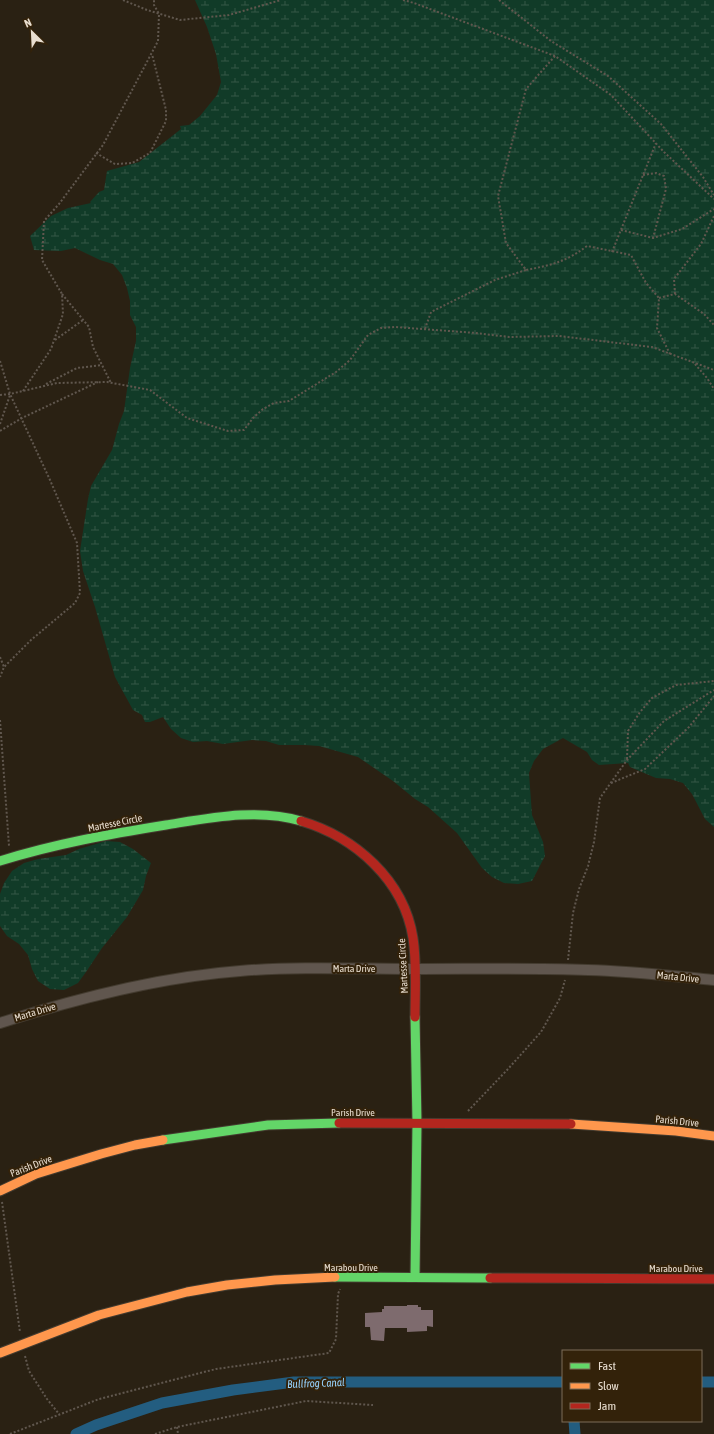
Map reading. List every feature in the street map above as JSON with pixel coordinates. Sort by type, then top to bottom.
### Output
[{"type":"street","name":"Martesse Circle","points":[[0,861],[43,848],[122,832],[201,820],[263,816],[298,820],[328,830],[367,857],[389,881],[402,902],[411,926],[414,950],[417,1123],[415,1277]]},
{"type":"street","name":"Marta Drive","points":[[0,1023],[71,1002],[151,984],[195,976],[240,971],[289,969],[567,970],[648,974],[714,980]]},
{"type":"street","name":"Parish Drive","points":[[0,1190],[36,1174],[101,1154],[182,1136],[268,1125],[332,1123],[582,1124],[676,1131],[714,1136]]},
{"type":"street","name":"Marabou Drive","points":[[0,1353],[22,1346],[99,1315],[136,1304],[187,1292],[275,1280],[344,1277],[714,1279]]},
{"type":"path","points":[[123,0],[147,10],[180,20],[229,15],[281,0]]},
{"type":"path","points":[[111,383],[93,347],[89,327],[62,294],[42,260],[44,221],[59,204],[103,145],[152,54],[158,41],[159,14],[154,5],[154,0]]},
{"type":"path","points":[[403,0],[457,18],[555,56],[611,95],[714,199]]},
{"type":"path","points":[[499,0],[551,41],[608,76],[661,124],[703,177],[714,195]]},
{"type":"path","points":[[96,153],[115,164],[132,163],[150,153],[166,121],[166,110],[152,54]]},
{"type":"path","points":[[526,270],[506,243],[498,196],[526,89],[555,56]]},
{"type":"path","points":[[612,252],[656,142]]},
{"type":"path","points":[[643,175],[656,173],[664,176],[666,189],[653,238]]},
{"type":"path","points":[[621,230],[653,238],[682,229],[714,209]]},
{"type":"path","points":[[675,294],[674,279],[701,244],[714,216]]},
{"type":"path","points":[[425,329],[431,312],[495,280],[526,270],[555,264],[574,256],[587,246],[631,255],[646,283],[659,298],[657,328],[670,354]]},
{"type":"path","points":[[23,391],[51,349],[63,314],[62,294]]},
{"type":"path","points":[[659,298],[675,294],[704,314],[714,325]]},
{"type":"path","points":[[54,341],[84,320]]},
{"type":"path","points":[[0,394],[10,394],[57,383],[111,383],[150,390],[187,418],[228,432],[244,430],[262,409],[274,403],[289,401],[336,372],[350,360],[368,335],[381,328],[395,327],[509,337],[559,336],[652,347],[714,370]]},
{"type":"path","points":[[0,361],[10,394],[50,480],[77,544],[80,593],[75,603],[31,640],[4,667],[0,677]]},
{"type":"path","points":[[694,363],[714,389]]},
{"type":"path","points":[[41,386],[77,368],[102,364]]},
{"type":"path","points":[[0,431],[22,418],[99,382]]},
{"type":"path","points":[[0,424],[10,394]]},
{"type":"path","points":[[0,657],[4,667]]},
{"type":"path","points":[[626,760],[628,731],[640,712],[652,698],[676,686],[714,681]]},
{"type":"path","points":[[466,1113],[541,1032],[560,998],[567,970],[573,913],[578,889],[588,866],[594,842],[600,798],[626,760],[664,721],[714,690]]},
{"type":"path","points":[[610,783],[645,768],[689,727],[714,696]]},
{"type":"path","points":[[0,720],[10,857]]},
{"type":"path","points":[[0,1190],[22,1346],[29,1371],[47,1399],[59,1414]]},
{"type":"path","points":[[10,1434],[99,1399],[216,1369],[330,1353],[336,1339],[338,1294],[344,1277]]},
{"type":"path","points":[[154,1434],[177,1427],[306,1401],[373,1405]]},
{"type":"path","points":[[177,1427],[178,1434]]},
{"type":"green space","points":[[195,0],[714,0],[714,827],[705,819],[692,794],[683,783],[670,779],[656,778],[630,767],[628,763],[599,765],[592,760],[587,752],[563,738],[543,749],[534,761],[529,773],[532,815],[543,842],[545,856],[532,881],[518,884],[504,883],[492,877],[482,868],[457,833],[428,807],[358,757],[319,746],[279,745],[266,741],[252,740],[223,744],[207,741],[193,742],[181,738],[171,729],[163,717],[150,722],[145,722],[142,715],[133,710],[115,677],[83,571],[80,551],[91,486],[112,450],[124,411],[130,368],[136,341],[136,327],[130,315],[130,301],[127,288],[122,275],[113,264],[100,260],[75,248],[61,251],[34,250],[30,236],[51,216],[68,208],[91,203],[90,202],[99,192],[104,190],[107,171],[139,162],[181,129],[180,126],[189,125],[200,116],[217,95],[221,82],[216,54],[207,27]]},
{"type":"green space","points":[[106,841],[120,842],[133,849],[151,863],[143,890],[127,917],[102,948],[78,983],[64,990],[50,989],[38,981],[32,969],[28,955],[19,944],[7,936],[0,926],[0,894],[4,883],[12,871],[24,863],[38,859],[66,855],[79,849]]},
{"type":"building","points":[[418,1305],[418,1307],[421,1307],[421,1310],[433,1310],[433,1327],[427,1326],[427,1331],[407,1332],[407,1328],[385,1328],[384,1341],[371,1340],[370,1327],[365,1327],[365,1313],[382,1312],[384,1306]]},
{"type":"waterway","name":"Bullfrog Canal","points":[[76,1434],[96,1425],[162,1403],[233,1390],[294,1382],[562,1382]]},
{"type":"waterway","name":"Bullfrog Canal","points":[[702,1382],[714,1382]]},
{"type":"waterway","points":[[574,1422],[575,1434]]},
{"type":"traffic: fast","points":[[0,861],[41,849],[82,840],[145,828],[217,817],[268,815],[301,821]]},
{"type":"traffic: fast","points":[[415,1017],[417,1123],[415,1277]]},
{"type":"traffic: fast","points":[[163,1140],[268,1125],[339,1123]]},
{"type":"traffic: fast","points":[[335,1277],[490,1278]]},
{"type":"traffic: slow","points":[[571,1124],[676,1131],[714,1136]]},
{"type":"traffic: slow","points":[[0,1191],[36,1174],[101,1154],[135,1145],[163,1140]]},
{"type":"traffic: slow","points":[[0,1353],[99,1315],[187,1292],[227,1285],[275,1280],[335,1277]]},
{"type":"traffic: jam","points":[[301,821],[321,828],[358,850],[374,864],[388,880],[399,898],[408,917],[413,938],[415,967],[415,1017]]},
{"type":"traffic: jam","points":[[339,1123],[571,1124]]},
{"type":"traffic: jam","points":[[490,1278],[714,1279]]}]
